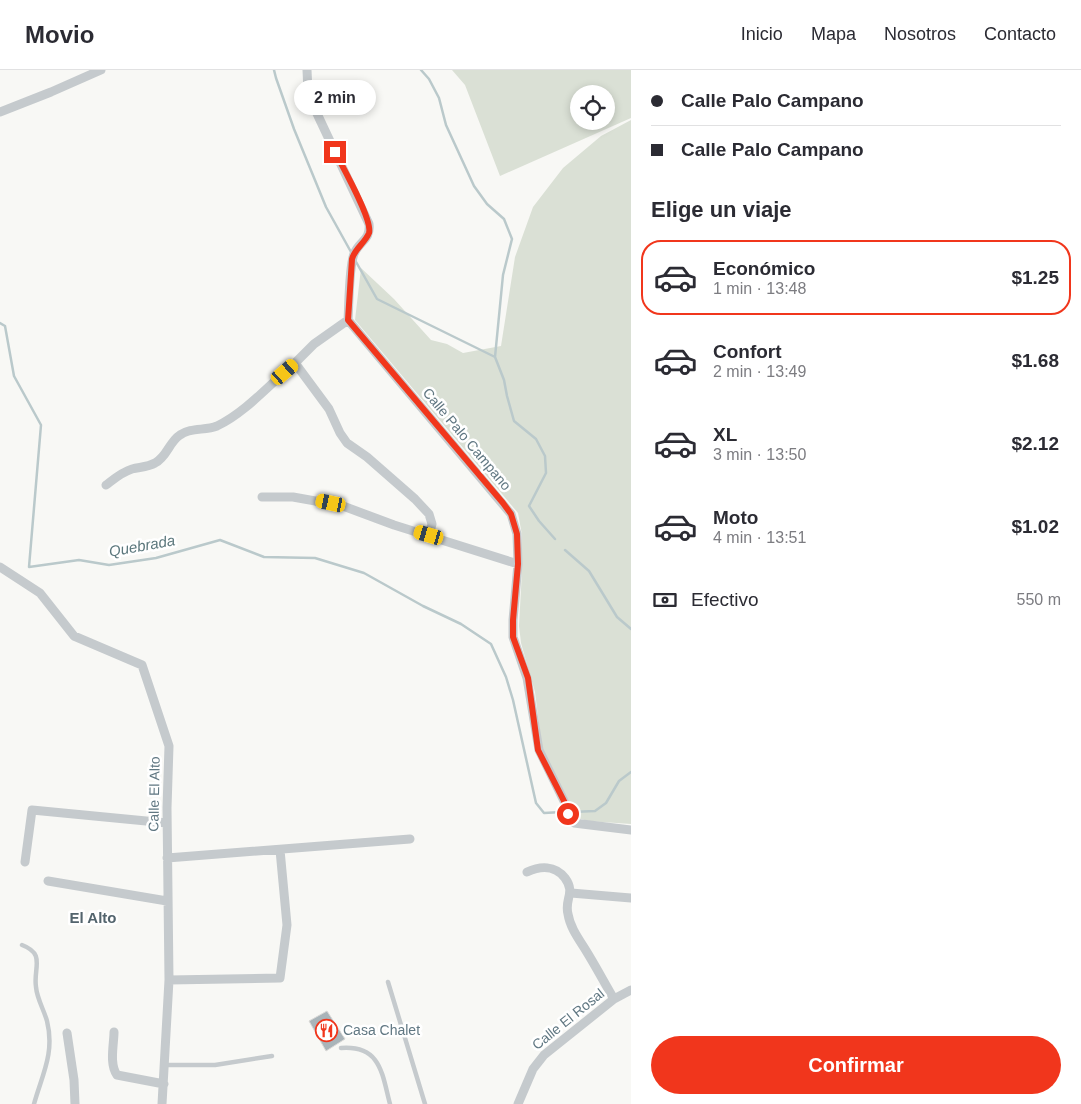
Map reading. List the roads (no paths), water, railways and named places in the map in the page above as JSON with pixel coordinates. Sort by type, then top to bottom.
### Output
[{"type":"street","points":[[0,112],[101,70]]},
{"type":"street","points":[[106,485],[126,472],[155,463],[163,457],[174,440],[181,434],[193,430],[209,429],[246,407],[314,344],[348,320],[352,259],[354,253],[368,235],[369,224],[312,103],[308,92],[307,70]]},
{"type":"street","name":"Calle Palo Campano","points":[[348,320],[508,509],[514,521],[517,534],[518,564],[513,637],[528,678],[538,750],[574,824],[631,830]]},
{"type":"street","points":[[295,363],[329,409],[347,443],[367,457],[415,499],[428,514],[432,524],[429,535]]},
{"type":"street","points":[[262,498],[293,497],[343,506],[394,525],[518,564]]},
{"type":"street","name":"Calle El Alto","points":[[0,567],[40,593],[74,636],[142,665],[169,746],[167,823],[169,980],[162,1104]]},
{"type":"street","points":[[25,862],[32,810],[167,823]]},
{"type":"street","points":[[167,858],[410,839]]},
{"type":"street","points":[[169,980],[280,978],[286,925],[280,850]]},
{"type":"street","points":[[527,872],[543,867],[558,871],[569,885],[571,893],[567,908],[571,926],[614,999]]},
{"type":"street","points":[[48,881],[167,901]]},
{"type":"street","points":[[571,893],[631,898]]},
{"type":"street","name":"Calle El Rosal","points":[[518,1104],[538,1061],[614,999],[631,990]]},
{"type":"street","points":[[114,1032],[113,1070],[116,1075],[164,1084]]},
{"type":"street","points":[[67,1034],[74,1080],[75,1104]]},
{"type":"lane","points":[[22,945],[35,953],[37,962],[36,987],[47,1020],[49,1033],[47,1067],[34,1104]]},
{"type":"lane","points":[[388,982],[425,1104]]},
{"type":"lane","points":[[342,1048],[360,1048],[377,1061],[390,1104]]},
{"type":"lane","points":[[165,1065],[215,1065],[272,1056]]},
{"type":"waterway","points":[[274,70],[294,129],[326,207],[351,252]]},
{"type":"waterway","points":[[421,70],[429,79],[439,98],[446,125],[474,186],[487,204],[504,219],[512,239],[503,275],[495,357],[504,380],[514,421],[536,439],[545,456],[546,473],[529,506],[555,539]]},
{"type":"waterway","points":[[355,260],[377,299],[495,357]]},
{"type":"waterway","name":"Quebrada","points":[[0,323],[5,326],[14,376],[41,425],[29,567],[79,560],[109,565],[156,558],[220,540],[264,557],[315,558],[364,573],[423,606],[461,624],[491,644],[506,677],[513,700],[536,803],[544,813],[562,812]]},
{"type":"waterway","points":[[565,550],[589,571],[617,617],[631,629]]},
{"type":"waterway","points":[[572,812],[595,811],[606,803],[619,781],[631,772]]},
{"type":"place","name":"Casa Chalet","points":[[327,1030]]},
{"type":"district","name":"El Alto","points":[[93,918]]}]
